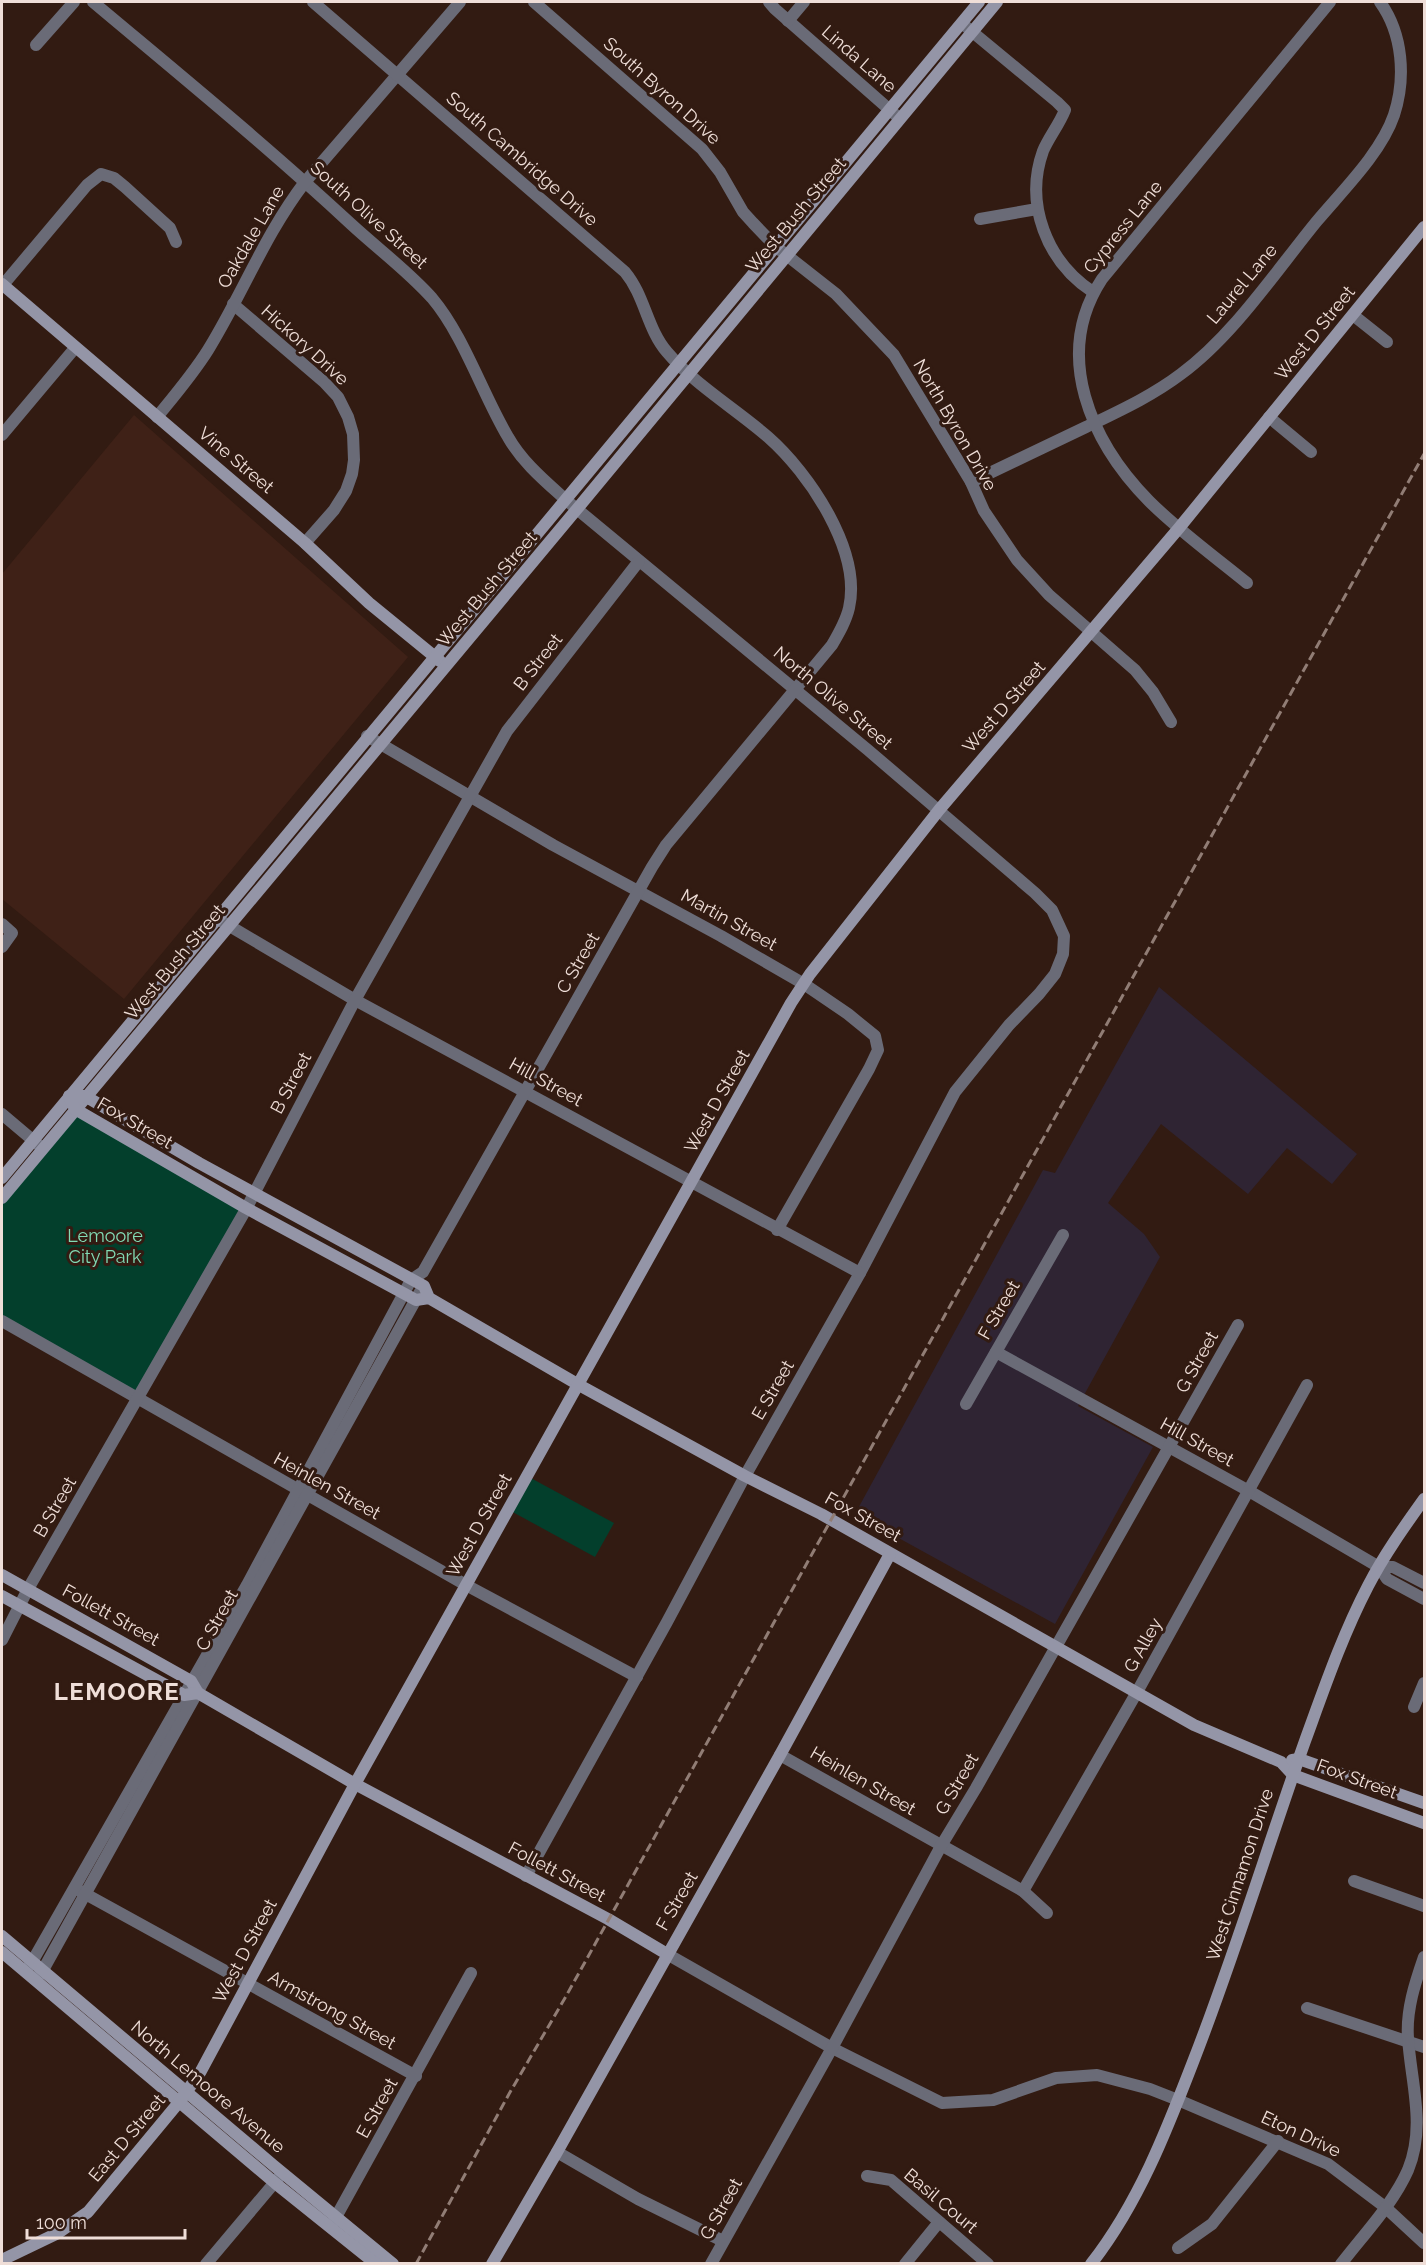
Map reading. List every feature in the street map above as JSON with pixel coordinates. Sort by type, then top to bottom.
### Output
[{"type":"street","points":[[36,45],[74,2]]},
{"type":"street","name":"South Olive Street","points":[[93,2],[305,182],[420,285],[453,328],[508,438],[531,467],[566,500]]},
{"type":"street","name":"South Cambridge Drive","points":[[314,2],[625,272],[639,293],[659,342],[689,373]]},
{"type":"street","name":"Oakdale Lane","points":[[157,417],[208,351],[284,209],[460,2]]},
{"type":"street","name":"South Byron Drive","points":[[534,2],[702,149],[720,172],[743,212],[775,246]]},
{"type":"street","name":"Linda Lane","points":[[769,2],[899,118]]},
{"type":"street","points":[[788,21],[804,2]]},
{"type":"street","name":"West Bush Street","points":[[2,1198],[69,1096],[979,2]]},
{"type":"street","name":"West Bush Street","points":[[2,1178],[75,1109],[997,2]]},
{"type":"street","name":"Cypress Lane","points":[[1247,583],[1179,528],[1150,501],[1113,457],[1086,400],[1078,361],[1084,317],[1093,292],[1330,2]]},
{"type":"street","name":"Laurel Lane","points":[[971,482],[1161,389],[1184,373],[1212,347],[1259,293],[1384,136],[1394,112],[1401,72],[1397,39],[1380,2]]},
{"type":"street","points":[[961,22],[1065,110],[1051,134],[1040,162],[1035,185],[1037,208],[1040,222],[1056,255],[1074,278],[1093,292]]},
{"type":"street","points":[[2,285],[87,185],[101,174],[114,178],[170,228],[176,242]]},
{"type":"street","points":[[980,219],[1037,208]]},
{"type":"street","name":"West D Street","points":[[183,2097],[201,2071],[355,1784],[804,984],[939,810],[1092,633],[1425,227]]},
{"type":"street","name":"North Byron Drive","points":[[775,246],[836,294],[894,355],[971,482],[984,511],[1017,560],[1048,595],[1135,670],[1153,692],[1171,722]]},
{"type":"street","name":"Vine Street","points":[[2,285],[305,543],[369,603],[446,666]]},
{"type":"street","name":"Hickory Drive","points":[[233,304],[324,382],[338,397],[348,417],[353,434],[354,460],[349,482],[334,510],[305,543]]},
{"type":"street","points":[[1353,315],[1387,342]]},
{"type":"street","points":[[2,435],[75,348]]},
{"type":"street","name":"C Street","points":[[39,1975],[198,1693],[303,1493],[403,1293],[421,1285],[526,1091],[666,845],[832,645],[845,621],[851,597],[851,576],[845,553],[814,490],[768,437],[689,373]]},
{"type":"street","points":[[1269,417],[1311,452]]},
{"type":"street","name":"North Olive Street","points":[[566,500],[939,810],[1041,899],[1052,910],[1064,936]]},
{"type":"street","name":"B Street","points":[[2,1640],[28,1589],[246,1208],[355,1000],[507,731],[639,561]]},
{"type":"street","name":"Martin Street","points":[[367,736],[554,845],[804,984],[875,1036],[878,1050],[869,1070],[777,1230]]},
{"type":"street","name":"Hill Street","points":[[216,918],[355,1000],[860,1273]]},
{"type":"street","points":[[2,924],[12,933],[2,947]]},
{"type":"street","name":"E Street","points":[[526,1876],[745,1476],[860,1273],[955,1092],[1009,1025],[1050,981],[1063,954],[1064,936]]},
{"type":"street","name":"Fox Street","points":[[416,1300],[246,1208],[75,1109],[69,1096],[85,1096],[421,1285],[579,1385],[745,1476],[821,1514],[1194,1725],[1281,1762],[1293,1774],[1425,1822]]},
{"type":"street","points":[[2,1114],[37,1144]]},
{"type":"street","name":"F Street","points":[[966,1404],[1063,1234]]},
{"type":"street","points":[[416,1300],[421,1285]]},
{"type":"street","name":"C Street","points":[[28,1967],[191,1681],[416,1300]]},
{"type":"street","name":"Heinlen Street","points":[[2,1321],[466,1585],[637,1677]]},
{"type":"street","name":"G Street","points":[[711,2264],[832,2048],[941,1846],[1238,1325]]},
{"type":"street","name":"Hill Street","points":[[996,1352],[1249,1491],[1378,1567],[1387,1579],[1425,1599]]},
{"type":"street","name":"G Alley","points":[[1023,1891],[1137,1692],[1307,1385]]},
{"type":"street","name":"West Cinnamon Drive","points":[[1091,2264],[1127,2210],[1146,2174],[1178,2100],[1223,1984],[1293,1774],[1337,1654],[1378,1567],[1425,1499]]},
{"type":"street","name":"F Street","points":[[492,2264],[780,1755],[890,1554]]},
{"type":"street","name":"Hill Street","points":[[1378,1567],[1393,1567],[1425,1583]]},
{"type":"street","name":"Follett Street","points":[[2,1575],[191,1681],[198,1693],[355,1784],[608,1920],[832,2048],[900,2082]]},
{"type":"street","name":"Follett Street","points":[[2,1596],[184,1695]]},
{"type":"street","points":[[1414,1707],[1425,1683]]},
{"type":"street","points":[[184,1695],[198,1693]]},
{"type":"street","name":"Heinlen Street","points":[[780,1755],[1023,1891]]},
{"type":"street","name":"Fox Street","points":[[1281,1762],[1299,1759],[1425,1803]]},
{"type":"street","points":[[1354,1881],[1425,1906]]},
{"type":"street","name":"Armstrong Street","points":[[74,1888],[416,2076]]},
{"type":"street","points":[[1023,1891],[1047,1913]]},
{"type":"street","name":"North Lemoore Avenue","points":[[2,1936],[28,1967]]},
{"type":"street","name":"North Lemoore Avenue","points":[[2,1952],[39,1975],[333,2223],[376,2264]]},
{"type":"street","points":[[1341,2264],[1385,2207],[1409,2169],[1417,2134],[1418,2116],[1408,2040],[1410,2009],[1425,1957]]},
{"type":"street","name":"E Street","points":[[333,2223],[471,1973]]},
{"type":"street","points":[[1307,2008],[1425,2047]]},
{"type":"street","name":"Eton Drive","points":[[900,2082],[942,2103],[993,2100],[1056,2078],[1097,2075],[1149,2089],[1278,2141],[1335,2169],[1385,2207],[1425,2243]]},
{"type":"street","name":"East D Street","points":[[2,2260],[58,2233],[83,2217],[183,2097]]},
{"type":"street","points":[[1178,2248],[1212,2224],[1278,2141]]},
{"type":"street","points":[[557,2152],[638,2199],[723,2241]]},
{"type":"street","name":"Basil Court","points":[[867,2176],[891,2180],[988,2264]]},
{"type":"street","points":[[206,2264],[278,2178]]},
{"type":"street","points":[[905,2264],[939,2222]]},
{"type":"street","name":"North Lemoore Avenue","points":[[333,2223],[393,2264]]},
{"type":"shaded area","points":[[134,415],[408,657],[124,999],[2,899],[2,574]]},
{"type":"shaded area","points":[[1159,987],[1357,1154],[1332,1184],[1287,1148],[1248,1194],[1161,1124],[1108,1203],[1144,1234],[1160,1257],[1078,1406],[1153,1447],[1055,1624],[855,1514],[1043,1170],[1055,1173]]},
{"type":"green space","name":"Lemoore City Park","points":[[75,1109],[246,1208],[138,1398],[2,1321],[2,1198]]},
{"type":"green space","points":[[527,1476],[614,1523],[595,1557],[509,1510]]},
{"type":"railway","points":[[416,2264],[1424,454]]},
{"type":"district","name":"LEMOORE","points":[[117,1692]]}]
